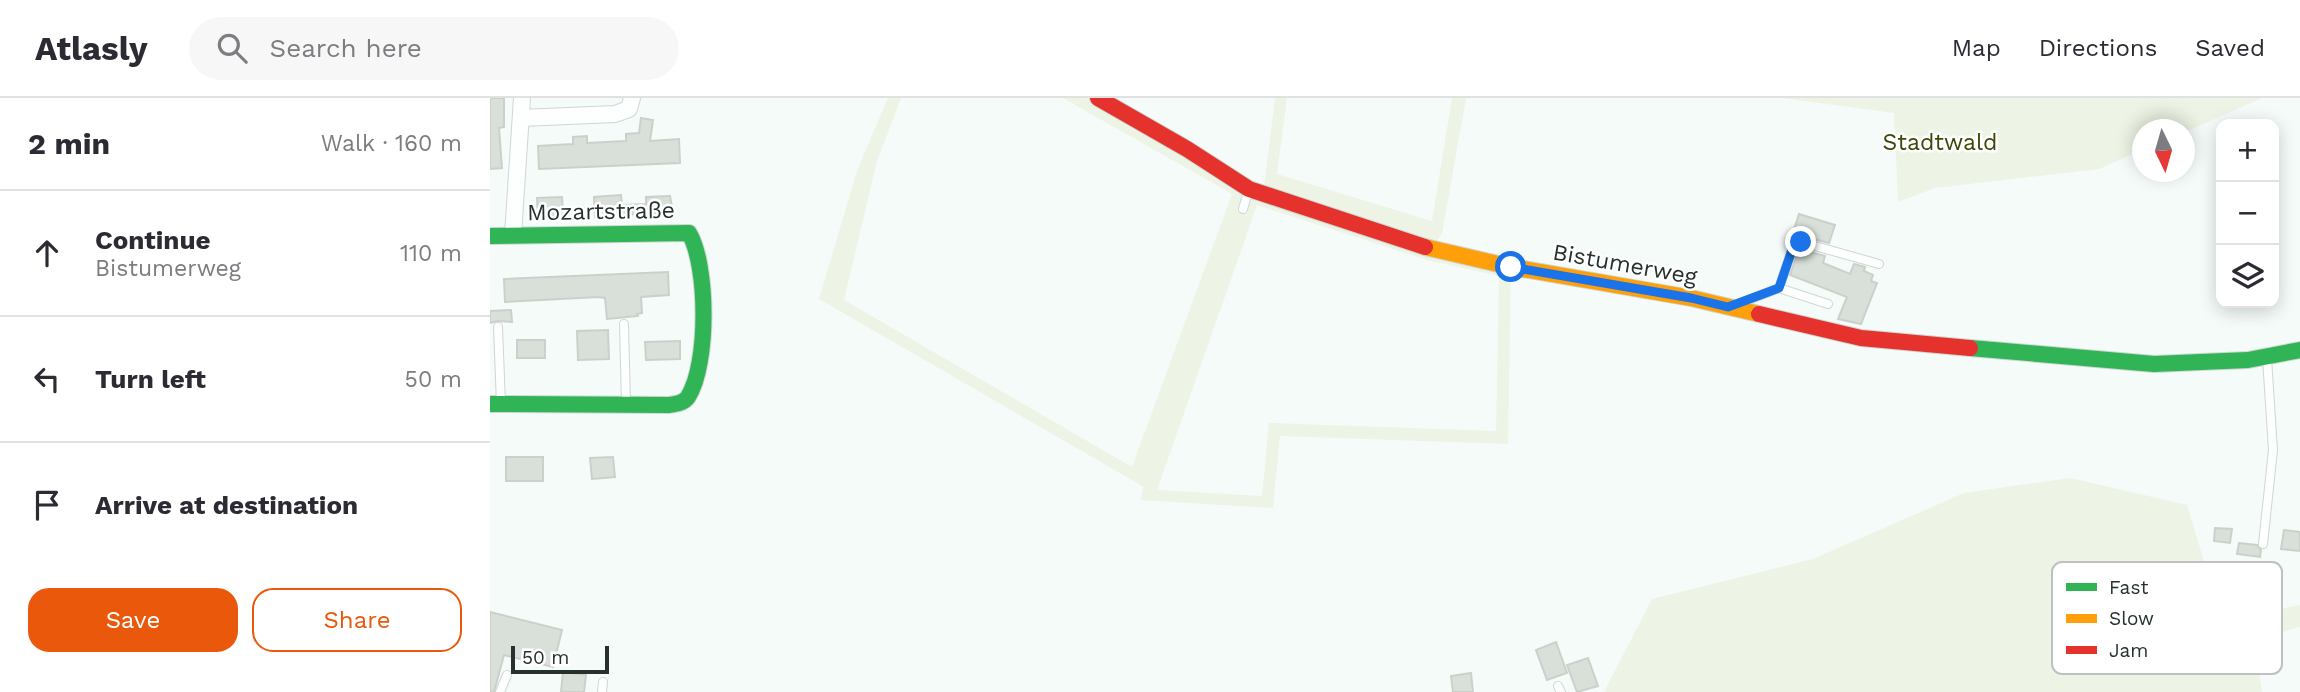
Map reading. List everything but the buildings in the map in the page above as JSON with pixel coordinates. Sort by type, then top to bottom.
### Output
[{"type":"street","points":[[513,235],[522,98]]},
{"type":"street","points":[[522,118],[614,114],[629,109],[632,98]]},
{"type":"street","name":"Bistumerweg","points":[[1098,98],[1249,189],[1347,224],[1430,249],[1511,267],[1691,298],[1861,338],[1895,342],[2154,364],[2267,358],[2300,350]]},
{"type":"street","name":"Mozartstraße","points":[[490,236],[689,233],[694,238],[702,275],[703,325],[696,367],[687,398],[680,403],[495,404]]},
{"type":"lane","points":[[1243,209],[1249,189]]},
{"type":"lane","points":[[1779,288],[1794,244],[1801,242],[1879,264]]},
{"type":"lane","points":[[1728,307],[1779,288],[1828,304]]},
{"type":"lane","points":[[624,324],[626,404]]},
{"type":"lane","name":"Mozartstraße","points":[[495,404],[498,327]]},
{"type":"lane","points":[[2263,544],[2273,450],[2267,358]]},
{"type":"lane","points":[[500,692],[507,675]]},
{"type":"lane","points":[[602,692],[603,681]]},
{"type":"green space","points":[[888,98],[901,98],[877,161],[844,300],[1132,467],[1232,194],[1063,98],[1098,98],[1263,194],[1275,98],[1287,98],[1277,174],[1432,221],[1452,98],[1466,98],[1442,234],[1430,248],[1511,267],[1508,444],[1280,436],[1273,508],[1140,500],[1144,487],[819,299],[857,171]],"holes":[[[1257,205],[1427,260],[1499,276],[1496,431],[1269,423],[1262,496],[1157,490]]]},
{"type":"green space","name":"Stadtwald","points":[[1782,98],[2262,98],[2195,128],[2195,119],[2132,119],[2132,154],[2099,169],[1935,188],[1898,202],[1894,113]]},
{"type":"green space","points":[[2070,478],[2187,505],[2204,562],[2052,562],[2052,674],[2259,674],[2262,692],[1604,692],[1652,599],[1813,559],[1964,493]]},
{"type":"green space","points":[[2300,605],[2300,627],[2282,632],[2282,609]]},
{"type":"traffic: fast","points":[[490,236],[689,233],[700,267],[704,315],[700,362],[695,382],[688,397],[682,402],[669,405],[490,404]]},
{"type":"traffic: fast","points":[[1970,348],[2154,364],[2248,360],[2300,350]]},
{"type":"traffic: slow","points":[[1425,247],[1511,267],[1691,298],[1759,314]]},
{"type":"traffic: jam","points":[[1098,98],[1187,149],[1249,189],[1425,247]]},
{"type":"traffic: jam","points":[[1759,314],[1861,338],[1970,348]]},
{"type":"route","points":[[1511,267],[1691,298],[1728,307],[1779,288],[1794,244],[1801,242]]}]
